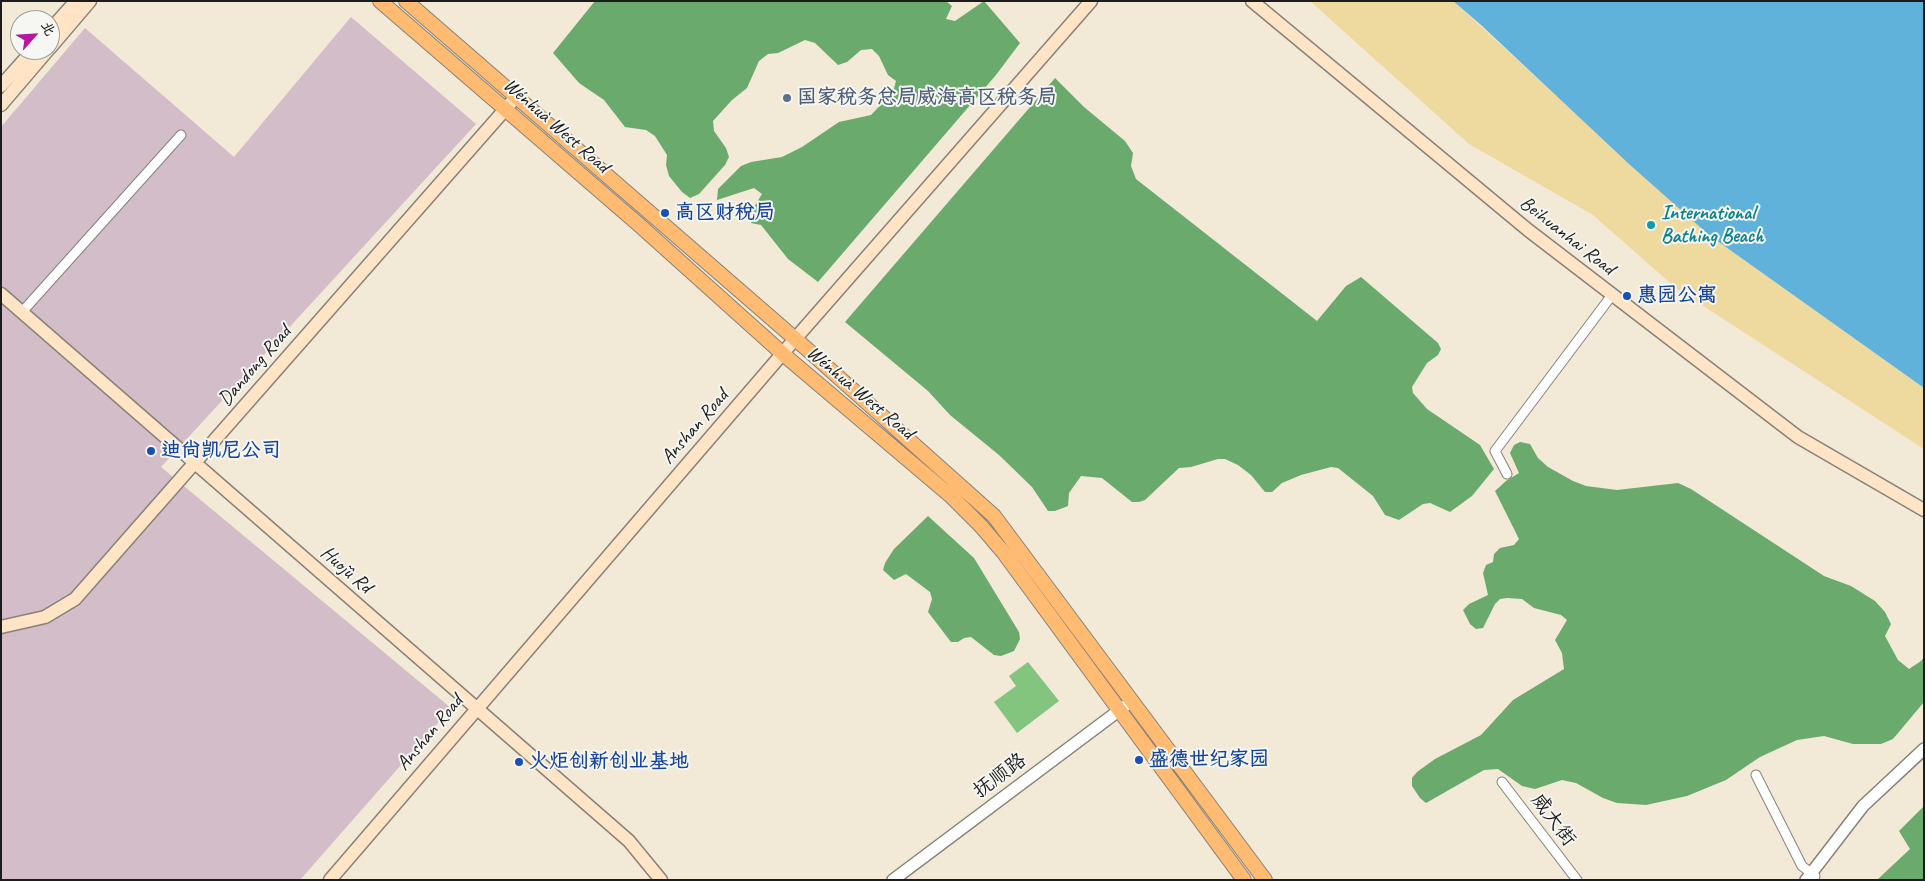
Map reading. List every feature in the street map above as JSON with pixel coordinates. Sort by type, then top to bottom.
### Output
[{"type":"main road","points":[[60,19],[76,1]]},
{"type":"main road","points":[[60,36],[90,1]]},
{"type":"main road","name":"Wénhuà West Road","points":[[380,1],[784,354],[952,497],[981,526],[1004,553],[1265,880]]},
{"type":"main road","name":"Wénhuà West Road","points":[[406,1],[795,339],[994,516],[1244,880]]},
{"type":"main road","name":"Anshan Road","points":[[330,880],[476,707],[1091,1]]},
{"type":"main road","name":"Beihuanhai Road","points":[[1252,1],[1528,230],[1798,437],[1924,510]]},
{"type":"main road","points":[[1,86],[24,60]]},
{"type":"main road","points":[[1,105],[40,60]]},
{"type":"main road","name":"Dandong Road","points":[[1,627],[45,617],[75,600],[516,97]]},
{"type":"main road","name":"Huǒjù Rd","points":[[1,294],[629,841],[661,880]]},
{"type":"street","points":[[22,312],[181,135]]},
{"type":"street","points":[[1507,474],[1495,451],[1612,295]]},
{"type":"street","name":"抚顺路","points":[[892,880],[1125,706]]},
{"type":"street","points":[[1811,877],[1863,806],[1924,749]]},
{"type":"street","points":[[1811,877],[1871,805],[1924,757]]},
{"type":"street","points":[[1756,775],[1802,866],[1811,877]]},
{"type":"street","name":"威大街","points":[[1502,782],[1577,880]]},
{"type":"shaded area","points":[[351,17],[476,124],[161,467],[451,708],[300,880],[1,880],[1,127],[58,60],[60,60],[60,57],[85,28],[234,157]]},
{"type":"green space","points":[[595,1],[946,1],[952,6],[946,19],[955,21],[984,1],[1020,43],[996,75],[818,282],[788,259],[761,225],[751,223],[751,212],[762,194],[754,188],[717,200],[718,189],[741,166],[751,162],[782,157],[802,147],[839,122],[871,115],[893,92],[896,81],[888,75],[879,56],[872,49],[861,50],[847,62],[838,65],[815,43],[805,40],[778,53],[768,54],[759,61],[747,88],[732,100],[713,121],[714,131],[726,148],[729,157],[725,165],[699,194],[690,198],[682,192],[669,176],[666,165],[667,155],[655,136],[646,130],[625,127],[604,100],[579,83],[553,53]]},
{"type":"green space","points":[[1055,78],[1084,107],[1125,141],[1133,153],[1131,166],[1136,179],[1317,321],[1346,286],[1361,277],[1438,343],[1441,349],[1438,355],[1427,363],[1412,387],[1413,393],[1427,409],[1480,445],[1494,469],[1472,496],[1450,512],[1430,503],[1423,504],[1399,520],[1385,515],[1373,496],[1338,468],[1331,467],[1301,475],[1282,483],[1272,492],[1265,492],[1251,475],[1238,465],[1225,459],[1218,459],[1191,467],[1179,468],[1145,500],[1139,502],[1132,502],[1102,478],[1081,476],[1069,493],[1068,506],[1055,511],[1048,511],[1032,487],[999,455],[950,415],[928,391],[845,322]]},
{"type":"green space","points":[[1520,442],[1530,444],[1538,458],[1548,467],[1586,486],[1617,490],[1678,483],[1691,489],[1824,576],[1851,586],[1875,601],[1885,612],[1891,624],[1885,636],[1898,660],[1909,669],[1924,657],[1924,702],[1893,739],[1881,744],[1853,744],[1824,736],[1797,740],[1760,757],[1726,780],[1687,796],[1646,805],[1617,803],[1603,798],[1576,783],[1562,780],[1535,789],[1522,786],[1498,769],[1484,770],[1426,803],[1412,786],[1412,778],[1417,772],[1435,759],[1481,735],[1513,700],[1564,669],[1562,653],[1555,640],[1567,620],[1561,615],[1534,608],[1522,599],[1500,599],[1495,604],[1483,628],[1476,629],[1470,624],[1463,610],[1469,604],[1488,595],[1483,573],[1486,565],[1493,562],[1494,554],[1500,548],[1514,545],[1519,539],[1495,491],[1519,473],[1510,453],[1514,445]]},
{"type":"green space","points":[[928,516],[974,558],[1019,632],[1020,639],[1014,651],[1001,656],[994,655],[971,637],[964,638],[958,642],[951,642],[928,612],[932,599],[930,592],[906,574],[894,580],[883,570],[894,549]]},
{"type":"green space","points":[[1028,662],[1059,701],[1017,733],[994,702],[1016,686],[1009,676]]},
{"type":"green space","points":[[1924,806],[1924,880],[1877,880],[1910,849],[1899,831]]},
{"type":"sand","name":"International Bathing Beach","points":[[1310,1],[1453,1],[1709,235],[1924,388],[1924,449],[1677,289],[1593,215],[1469,144]]},
{"type":"water","points":[[1453,1],[1924,1],[1924,388],[1709,235],[1629,164]]},
{"type":"place","name":"国家税务总局威海高区税务局","points":[[787,98]]},
{"type":"place","name":"高区财税局","points":[[665,213]]},
{"type":"place","name":"International Bathing Beach","points":[[1651,225]]},
{"type":"place","name":"惠园公寓","points":[[1627,296]]},
{"type":"place","name":"迪尚凯尼公司","points":[[151,451]]},
{"type":"place","name":"盛德世纪家园","points":[[1139,760]]},
{"type":"place","name":"火炬创新创业基地","points":[[519,762]]}]
